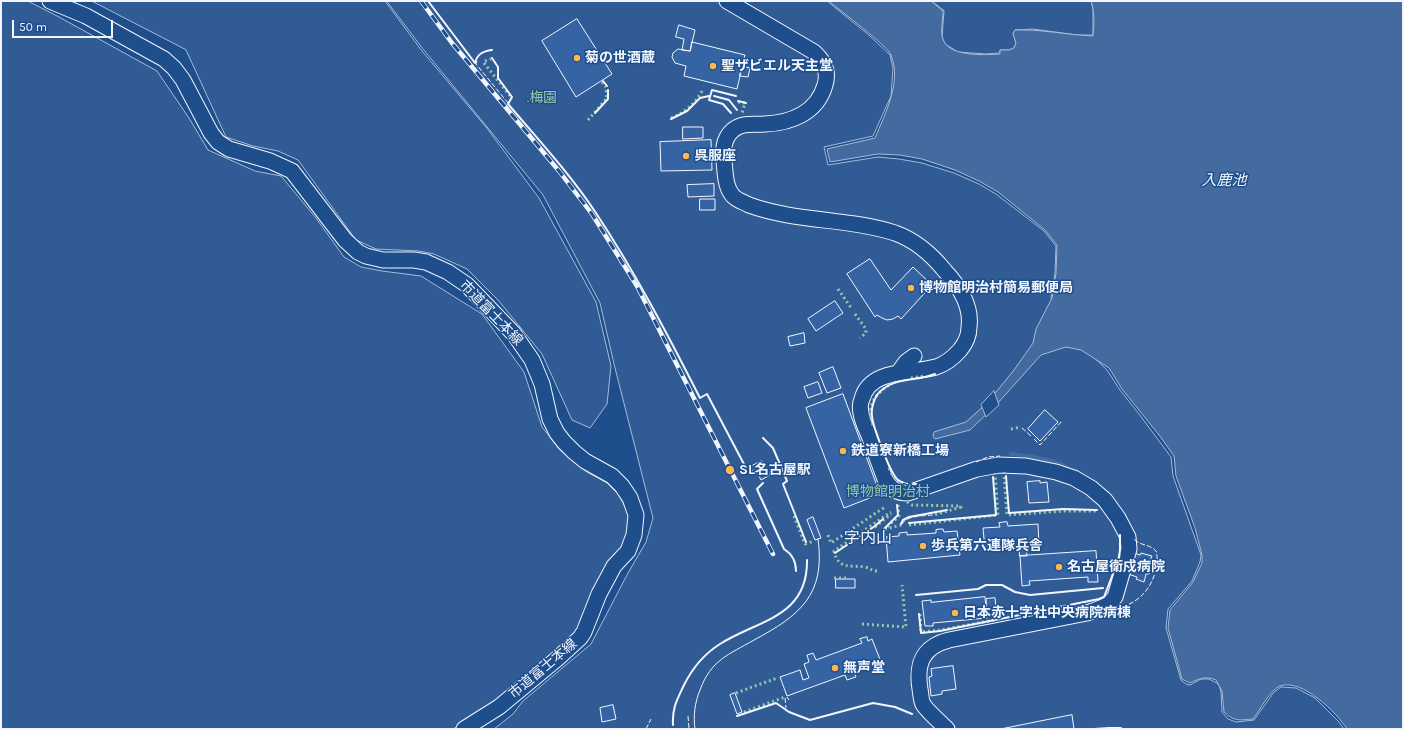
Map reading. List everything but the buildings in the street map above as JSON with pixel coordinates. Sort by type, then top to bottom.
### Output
[{"type":"street","name":"市道富士本線","points":[[50,1],[86,16],[164,59],[184,80],[210,133],[218,142],[229,149],[270,161],[292,171],[345,240],[358,252],[366,256],[383,260],[414,260],[426,262],[448,272],[467,285],[514,334],[532,360],[542,384],[550,419],[557,433],[574,452],[585,461],[612,476],[622,486],[630,498],[636,515],[634,535],[628,551],[614,566],[599,594],[584,632],[580,638],[557,659],[498,707],[468,726]]},
{"type":"street","points":[[727,1],[814,52],[823,63],[826,76],[826,83],[821,96],[803,115],[782,123],[744,124],[734,130],[727,137],[724,146],[726,181],[733,196],[739,201],[773,212],[873,228],[905,237],[938,263],[952,279],[964,297],[968,307],[970,318],[967,339],[955,355],[947,362],[937,366],[898,373],[876,380],[868,386],[863,394],[860,406],[862,418],[885,480],[893,490],[903,493],[913,492],[977,469],[992,466],[1016,465],[1045,470],[1074,478],[1098,493],[1118,518],[1128,537],[1129,549],[1115,597],[1106,606],[1087,613],[949,640],[930,648],[922,659],[918,670],[922,704],[947,729]]},
{"type":"street","points":[[898,373],[906,362],[914,356]]},
{"type":"shaded area","points":[[1,1],[28,1],[157,71],[189,118],[208,150],[255,171],[281,176],[316,218],[344,257],[361,267],[421,276],[482,314],[524,372],[542,427],[560,450],[587,472],[607,483],[618,494],[631,517],[628,538],[577,632],[510,688],[496,704],[453,729],[1,729]]},
{"type":"shaded area","points":[[92,1],[385,1],[422,51],[486,127],[539,198],[596,302],[611,366],[607,404],[590,428],[572,420],[542,354],[498,300],[467,269],[434,254],[419,251],[376,249],[356,240],[298,160],[278,151],[253,146],[226,137],[186,50]]},
{"type":"shaded area","name":"博物館明治村","points":[[387,1],[827,1],[870,36],[890,55],[893,68],[891,96],[873,136],[824,147],[828,165],[878,157],[922,163],[954,173],[979,184],[996,194],[1044,231],[1056,246],[1055,273],[1051,298],[1062,330],[1073,337],[1107,370],[1120,390],[1171,457],[1173,476],[1201,555],[1200,562],[1192,581],[1168,609],[1166,628],[1181,680],[1190,685],[1201,679],[1209,679],[1219,685],[1221,692],[1222,712],[1228,719],[1236,722],[1254,720],[1274,692],[1281,687],[1296,688],[1315,698],[1344,729],[494,729],[513,714],[523,701],[591,644],[646,542],[653,518],[600,303],[543,195],[423,49]]},
{"type":"shaded area","points":[[932,1],[1091,1],[1093,9],[1093,35],[1077,35],[1033,29],[1015,30],[1013,34],[1016,43],[1014,48],[1009,50],[1000,50],[1000,53],[986,54],[958,52],[945,44],[942,38],[944,11]]},
{"type":"water","name":"入鹿池","points":[[829,1],[931,1],[943,11],[942,33],[946,45],[959,52],[985,55],[1000,54],[1000,50],[1009,50],[1014,48],[1016,43],[1013,34],[1015,30],[1035,30],[1093,36],[1094,14],[1091,1],[1403,1],[1403,729],[1347,729],[1335,714],[1318,698],[1298,687],[1289,685],[1276,688],[1253,719],[1237,720],[1224,712],[1222,691],[1216,680],[1203,678],[1190,683],[1182,679],[1168,628],[1170,610],[1193,582],[1202,563],[1202,555],[1195,528],[1176,476],[1174,456],[1122,389],[1109,368],[1081,350],[1066,347],[1041,355],[997,404],[970,430],[935,439],[933,436],[934,432],[966,422],[988,402],[1014,370],[1033,343],[1036,329],[1052,298],[1056,273],[1057,245],[1045,230],[998,192],[955,170],[922,159],[900,155],[878,154],[830,162],[827,149],[875,138],[891,98],[895,76],[894,65],[888,50]]},
{"type":"pier","points":[[994,391],[999,405],[986,417],[981,405]]},
{"type":"waterway","points":[[1011,454],[1050,460],[1064,466],[1069,472]]},
{"type":"tram line","points":[[695,729],[694,714],[698,695],[704,680],[715,665],[721,659],[784,622],[806,602],[818,575],[818,539]]},
{"type":"railway","points":[[421,1],[452,43],[559,171],[592,214],[637,286],[773,554]]},
{"type":"hedge","points":[[485,61],[491,59]]},
{"type":"hedge","points":[[484,63],[511,97]]},
{"type":"hedge","points":[[602,82],[606,87]]},
{"type":"hedge","points":[[671,118],[690,106],[697,99],[703,89]]},
{"type":"hedge","points":[[588,120],[607,98],[606,90]]},
{"type":"hedge","points":[[738,102],[745,103],[742,113]]},
{"type":"hedge","points":[[838,289],[852,309]]},
{"type":"hedge","points":[[855,314],[866,329],[866,333],[860,338]]},
{"type":"hedge","points":[[911,378],[924,376]]},
{"type":"hedge","points":[[873,425],[871,410],[875,398],[884,389],[896,381]]},
{"type":"hedge","points":[[1011,429],[1021,427]]},
{"type":"hedge","points":[[889,468],[898,481],[913,485]]},
{"type":"hedge","points":[[1004,472],[1007,515],[1063,511],[1097,511]]},
{"type":"hedge","points":[[909,525],[998,515],[995,473]]},
{"type":"hedge","points":[[907,502],[912,505],[961,507],[934,515]]},
{"type":"hedge","points":[[898,505],[899,516],[885,529],[902,525]]},
{"type":"hedge","points":[[828,535],[831,543],[885,507]]},
{"type":"hedge","points":[[877,571],[865,567],[842,564],[836,557],[834,551],[891,512]]},
{"type":"hedge","points":[[875,527],[891,514]]},
{"type":"hedge","points":[[794,516],[805,544],[814,541]]},
{"type":"hedge","points":[[834,578],[849,578]]},
{"type":"hedge","points":[[862,624],[906,627],[902,585]]},
{"type":"hedge","points":[[920,614],[921,632],[995,620]]},
{"type":"hedge","points":[[736,693],[777,678]]},
{"type":"hedge","points":[[744,712],[785,697]]},
{"type":"fence","points":[[477,61],[476,64],[508,103]]},
{"type":"fence","points":[[1034,439],[1040,445],[1062,421]]},
{"type":"fence","points":[[1022,428],[1031,436]]},
{"type":"fence","points":[[976,462],[988,457],[1000,456]]},
{"type":"fence","points":[[902,524],[904,521],[912,517],[933,515]]},
{"type":"fence","points":[[1109,611],[1125,606],[1138,599],[1148,588],[1155,573],[1157,562],[1156,551],[1134,539]]},
{"type":"fence","points":[[785,698],[786,708]]},
{"type":"fence","points":[[688,716],[689,729]]},
{"type":"fence","points":[[646,729],[651,719]]},
{"type":"fence","points":[[1104,729],[1116,729]]},
{"type":"wall","points":[[428,1],[475,63],[477,57],[486,51],[492,50]]},
{"type":"wall","points":[[492,58],[498,67],[498,78],[512,97],[508,104],[565,171],[596,213],[651,304],[700,398],[707,394],[746,468],[751,465]]},
{"type":"wall","points":[[603,81],[607,86]]},
{"type":"wall","points":[[595,113],[608,99],[608,90]]},
{"type":"wall","points":[[731,113],[723,104],[709,100],[712,90],[736,96]]},
{"type":"wall","points":[[671,119],[687,111],[700,98],[709,96]]},
{"type":"wall","points":[[714,96],[729,100],[737,110]]},
{"type":"wall","points":[[738,101],[746,103]]},
{"type":"wall","points":[[916,484],[902,482],[895,476],[887,460],[873,422],[872,408],[877,395],[890,385],[904,380],[935,374]]},
{"type":"wall","points":[[763,438],[773,448],[787,481],[783,484],[806,542]]},
{"type":"wall","points":[[1006,476],[1009,513],[1063,509],[1097,510]]},
{"type":"wall","points":[[909,523],[996,515],[993,477]]},
{"type":"wall","points":[[763,483],[757,489],[784,549],[793,558],[796,571]]},
{"type":"wall","points":[[884,529],[898,515],[897,505]]},
{"type":"wall","points":[[901,524],[903,520],[909,517],[947,510]]},
{"type":"wall","points":[[835,553],[883,519]]},
{"type":"wall","points":[[1119,559],[1120,535]]},
{"type":"wall","points":[[673,725],[673,714],[677,700],[687,679],[699,662],[720,644],[778,615],[790,606],[799,594],[805,579],[807,560]]},
{"type":"wall","points":[[919,614],[921,633],[940,631],[1099,599],[1104,597],[1116,566]]},
{"type":"wall","points":[[916,595],[978,589],[986,585],[1002,585],[1015,592],[1030,595],[1103,588]]},
{"type":"wall","points":[[737,716],[776,703],[789,712],[810,720],[873,703],[895,707],[912,714]]},
{"type":"wall","points":[[1094,729],[1121,728]]},
{"type":"place","name":"菊の世酒蔵","points":[[577,58]]},
{"type":"place","name":"聖ザビエル天主堂","points":[[713,66]]},
{"type":"place","name":"呉服座","points":[[686,156]]},
{"type":"place","name":"博物館明治村簡易郵便局","points":[[911,288]]},
{"type":"place","name":"鉄道寮新橋工場","points":[[843,451]]},
{"type":"place","name":"SL名古屋駅","points":[[730,470]]},
{"type":"place","name":"歩兵第六連隊兵舎","points":[[923,546]]},
{"type":"place","name":"名古屋衛戍病院","points":[[1059,567]]},
{"type":"place","name":"日本赤十字社中央病院病棟","points":[[955,613]]},
{"type":"place","name":"無声堂","points":[[835,668]]},
{"type":"district","name":"字内山","points":[[868,538]]},
{"type":"park label","name":".梅園","points":[[542,98]]}]
